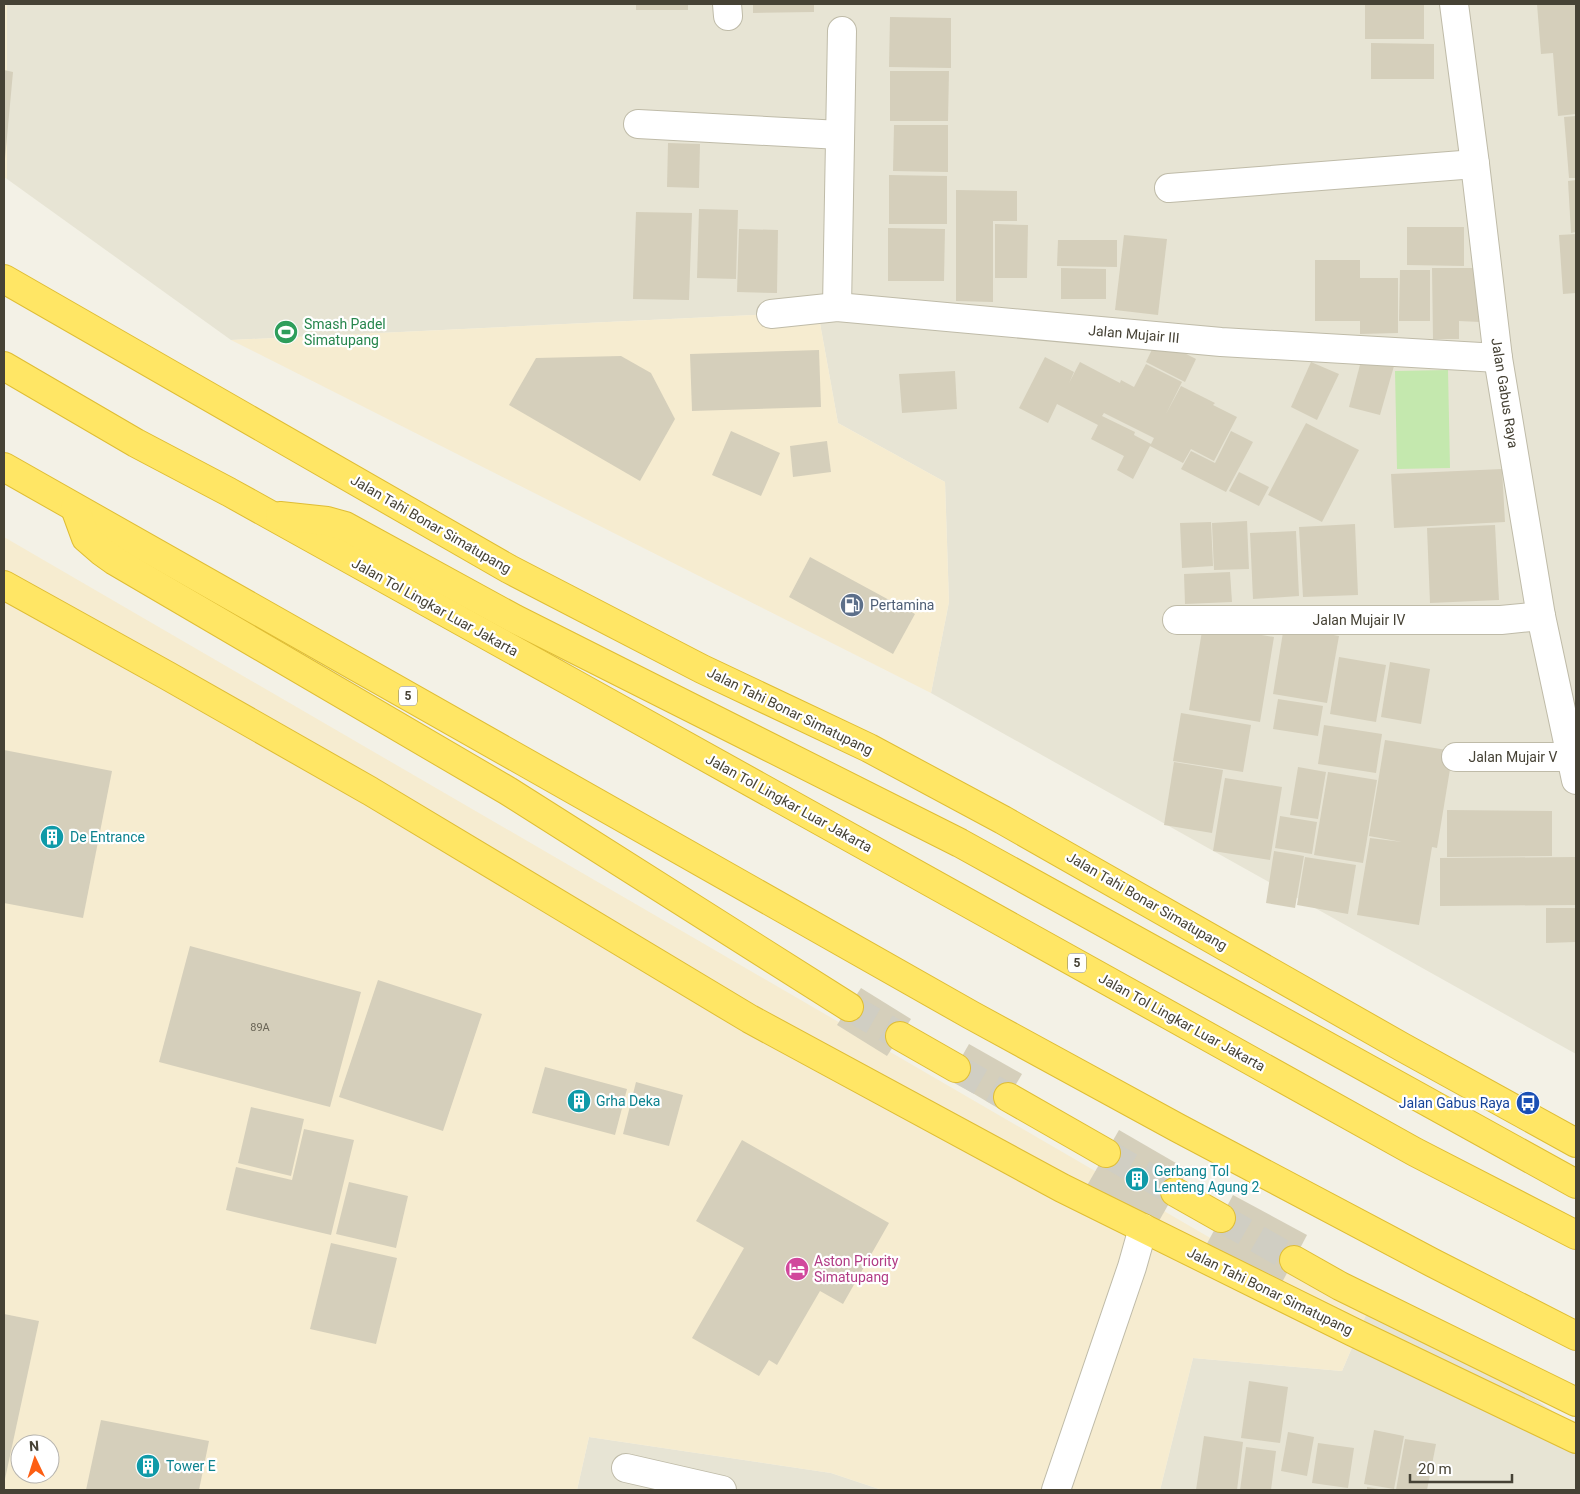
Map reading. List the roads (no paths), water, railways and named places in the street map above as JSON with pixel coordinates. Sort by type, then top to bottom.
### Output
[{"type":"highway","name":"Jalan Tahi Bonar Simatupang","points":[[4,279],[509,568],[694,665],[869,748],[1003,820],[1402,1047],[1576,1143]]},
{"type":"highway","name":"Jalan Tol Lingkar Luar Jakarta","points":[[4,366],[136,443],[229,492],[580,686],[1415,1152],[1576,1236]]},
{"type":"highway","name":"5","points":[[4,467],[971,1015],[1169,1123],[1433,1263],[1576,1336]]},
{"type":"highway","points":[[75,508],[86,538],[101,552],[508,791],[849,1007]]},
{"type":"highway","points":[[266,514],[327,521],[345,526],[515,619],[960,843],[1576,1184]]},
{"type":"highway","name":"Jalan Tahi Bonar Simatupang","points":[[4,585],[370,791],[750,1019],[1062,1188],[1353,1332],[1576,1439]]},
{"type":"highway","points":[[900,1036],[956,1068]]},
{"type":"highway","points":[[1008,1098],[1106,1153]]},
{"type":"highway","points":[[1175,1192],[1221,1218]]},
{"type":"highway","points":[[1294,1260],[1340,1286],[1576,1402]]},
{"type":"street","name":"Jalan Gabus Raya","points":[[1454,4],[1498,358],[1541,616],[1574,768]]},
{"type":"street","points":[[837,307],[842,31]]},
{"type":"street","points":[[638,124],[840,135]]},
{"type":"street","points":[[1169,188],[1475,164]]},
{"type":"street","name":"Jalan Mujair III","points":[[771,314],[837,307],[1221,342],[1498,358]]},
{"type":"street","name":"Jalan Mujair IV","points":[[1177,620],[1501,620],[1541,616]]},
{"type":"street","name":"Jalan Mujair V","points":[[1456,758],[1574,768]]},
{"type":"street","points":[[1056,1490],[1132,1266],[1143,1228]]},
{"type":"street","points":[[626,1468],[722,1490]]},
{"type":"tunnel","points":[[849,1007],[900,1036]]},
{"type":"tunnel","points":[[956,1068],[1008,1097]]},
{"type":"tunnel","points":[[1106,1153],[1175,1192]]},
{"type":"tunnel","points":[[1221,1218],[1294,1260]]},
{"type":"place","name":"Smash Padel Simatupang","points":[[286,332]]},
{"type":"place","name":"Pertamina","points":[[852,605]]},
{"type":"place","name":"De Entrance","points":[[52,837]]},
{"type":"place","name":"Grha Deka","points":[[579,1101]]},
{"type":"place","name":"Jalan Gabus Raya","points":[[1528,1103]]},
{"type":"place","name":"Gerbang Tol Lenteng Agung 2","points":[[1137,1179]]},
{"type":"place","name":"Aston Priority Simatupang","points":[[797,1269]]},
{"type":"place","name":"Tower E","points":[[148,1466]]}]
